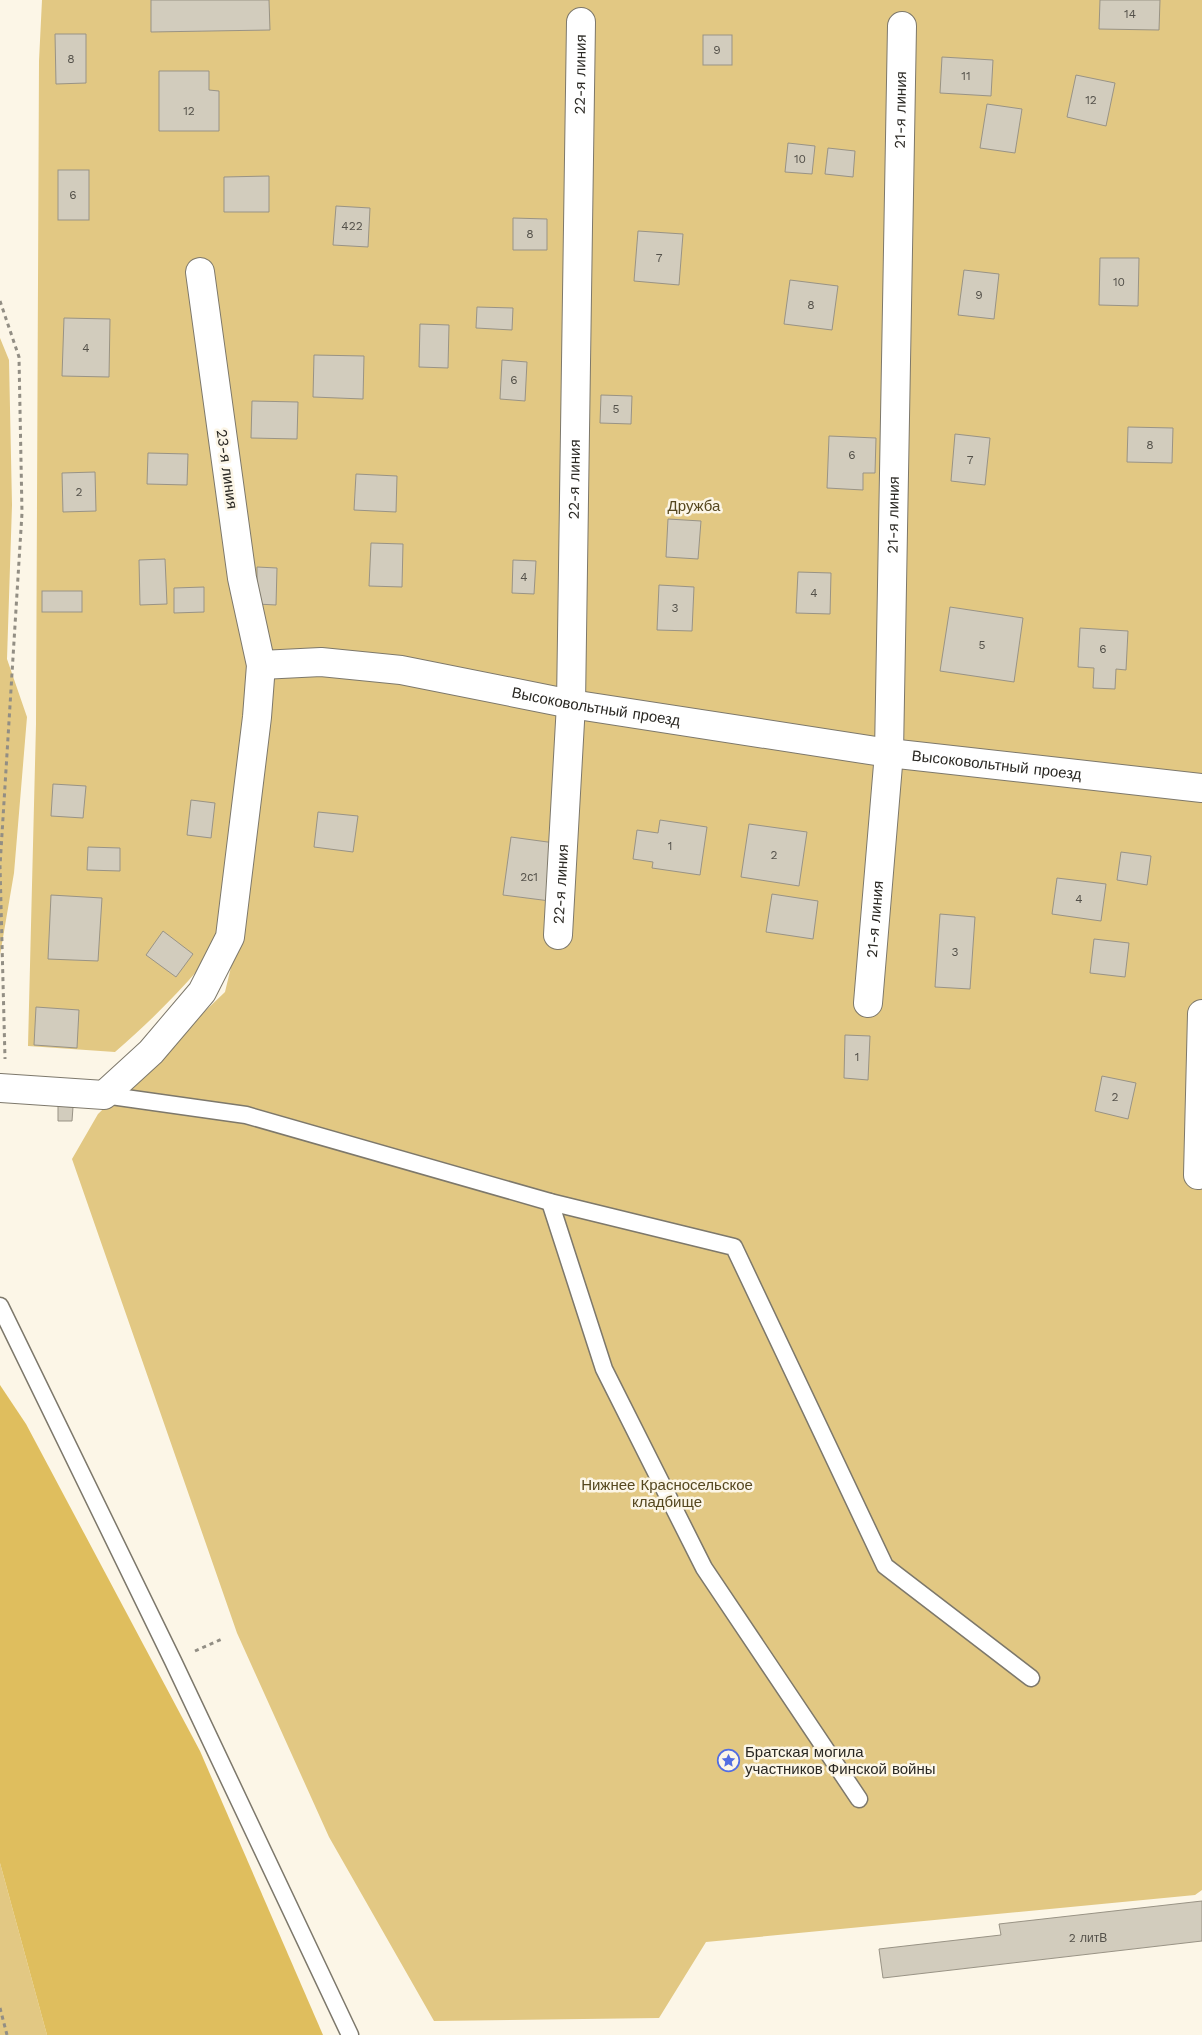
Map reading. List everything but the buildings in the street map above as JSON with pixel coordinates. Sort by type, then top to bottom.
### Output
[{"type":"street","name":"22-я линия","points":[[558,935],[571,704],[581,22]]},
{"type":"street","name":"21-я линия","points":[[868,1004],[890,753],[902,26]]},
{"type":"street","name":"23-я линия","points":[[200,272],[242,578],[261,665]]},
{"type":"street","name":"Высоковольтный проезд","points":[[261,665],[321,662],[402,670],[571,704],[890,753],[1202,788]]},
{"type":"street","points":[[3,1088],[104,1094],[150,1052],[202,992],[230,937],[257,717],[261,665]]},
{"type":"street","points":[[1198,1175],[1202,1014]]},
{"type":"lane","points":[[104,1094],[246,1115],[550,1202],[734,1247],[885,1566],[1031,1678]]},
{"type":"lane","points":[[550,1202],[604,1369],[704,1568],[859,1799]]},
{"type":"lane","points":[[0,1306],[173,1661],[350,2035]]},
{"type":"path","points":[[0,301],[19,357],[22,513],[0,866],[3,1088]]},
{"type":"path","points":[[0,2008],[7,2035]]},
{"type":"green space","points":[[42,0],[1202,0],[1202,1890],[1195,1895],[706,1942],[659,2018],[434,2021],[329,1837],[237,1633],[72,1159],[98,1114],[225,992],[244,913],[183,986],[151,1020],[115,1052],[28,1046],[36,724],[39,61]]},
{"type":"green space","points":[[0,338],[9,360],[12,505],[7,659],[27,717],[14,873],[0,955]]},
{"type":"green space","points":[[0,1863],[47,2035],[0,2035]]},
{"type":"shaded area","points":[[0,1385],[26,1424],[200,1751],[323,2035],[47,2035],[0,1863]]},
{"type":"place","name":"Братская могила участников Финской войны","points":[[729,1761]]},
{"type":"park label","name":"Дружба","points":[[694,506]]},
{"type":"park label","name":"Нижнее Красносельское кладбище","points":[[667,1494]]}]
